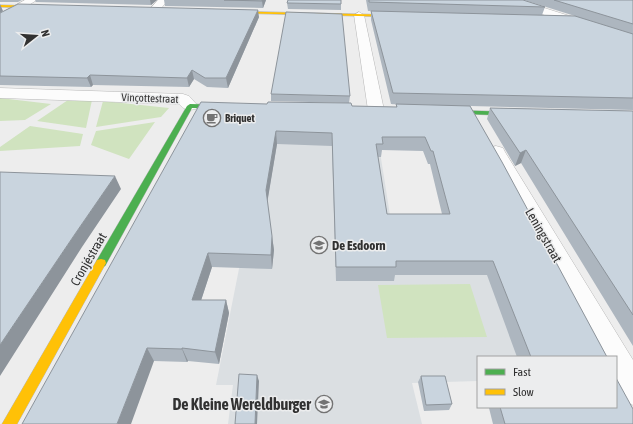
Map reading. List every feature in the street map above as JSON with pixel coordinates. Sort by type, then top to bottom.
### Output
[{"type":"street","points":[[0,19],[32,0]]},
{"type":"street","points":[[150,10],[163,0]]},
{"type":"street","points":[[509,0],[633,40]]},
{"type":"street","points":[[0,6],[54,7]]},
{"type":"street","points":[[150,10],[170,10]]},
{"type":"street","points":[[217,12],[406,17]]},
{"type":"street","points":[[359,15],[375,110]]},
{"type":"street","points":[[546,21],[575,21]]},
{"type":"street","points":[[591,26],[620,23]]},
{"type":"street","name":"Vinçottestraat","points":[[0,94],[183,99],[190,106],[234,107]]},
{"type":"street","name":"Cronjéstraat","points":[[9,424],[190,106]]},
{"type":"street","points":[[436,112],[529,114]]},
{"type":"street","name":"Leningstraat","points":[[474,113],[613,356]]},
{"type":"street","points":[[617,362],[633,389]]},
{"type":"shaded area","name":"De Esdoorn","points":[[269,117],[375,120],[392,228],[537,262],[587,356],[477,356],[477,381],[412,383],[422,424],[228,424],[233,385],[216,385]]},
{"type":"green space","points":[[0,98],[51,104],[25,120],[0,121]]},
{"type":"green space","points":[[68,100],[92,100],[86,128],[37,121]]},
{"type":"green space","points":[[103,101],[169,108],[161,117],[96,127]]},
{"type":"green space","points":[[155,122],[129,159],[91,145],[96,131]]},
{"type":"green space","points":[[30,126],[83,134],[80,146],[0,151],[0,147]]},
{"type":"green space","points":[[470,284],[487,337],[387,338],[378,285]]},
{"type":"building","points":[[224,0],[262,0],[262,1]]},
{"type":"building","points":[[288,0],[341,0],[341,4],[287,3]]},
{"type":"building","points":[[369,0],[523,0],[545,7],[369,2]]},
{"type":"building","points":[[554,0],[633,0],[633,24]]},
{"type":"building","points":[[18,4],[258,10],[226,78],[205,78],[192,70],[187,78],[90,75],[87,78],[0,76],[0,13]]},
{"type":"building","points":[[371,11],[575,16],[633,34],[633,98],[393,93]]},
{"type":"building","points":[[286,12],[342,14],[350,96],[271,94]]},
{"type":"building","points":[[201,102],[267,104],[268,102],[351,103],[352,106],[397,107],[396,104],[470,106],[502,162],[606,356],[531,356],[493,261],[396,261],[396,267],[336,267],[332,133],[276,131],[266,190],[272,236],[271,255],[208,253],[192,300],[226,300],[215,352],[182,348],[147,348],[117,424],[22,424]],"holes":[[[382,137],[425,137],[431,151],[433,151],[450,214],[387,214],[376,144],[383,144]]]},
{"type":"building","points":[[490,108],[633,111],[633,315],[526,150],[520,153]]},
{"type":"building","points":[[0,172],[115,176],[0,345]]},
{"type":"building","points":[[239,374],[257,375],[255,424],[235,424]]},
{"type":"building","points":[[421,376],[445,376],[452,404],[426,405]]},
{"type":"building","points":[[617,380],[633,409],[633,424],[505,424],[500,408],[617,408]]},
{"type":"traffic: fast","points":[[101,263],[190,106],[228,107]]},
{"type":"traffic: fast","points":[[444,112],[518,114]]},
{"type":"traffic: slow","points":[[0,6],[44,7]]},
{"type":"traffic: slow","points":[[228,12],[400,16]]},
{"type":"traffic: slow","points":[[9,424],[101,263]]},
{"type":"place","name":"Briquet","points":[[212,118]]},
{"type":"place","name":"De Esdoorn","points":[[319,245]]},
{"type":"place","name":"De Kleine Wereldburger","points":[[324,404]]}]
